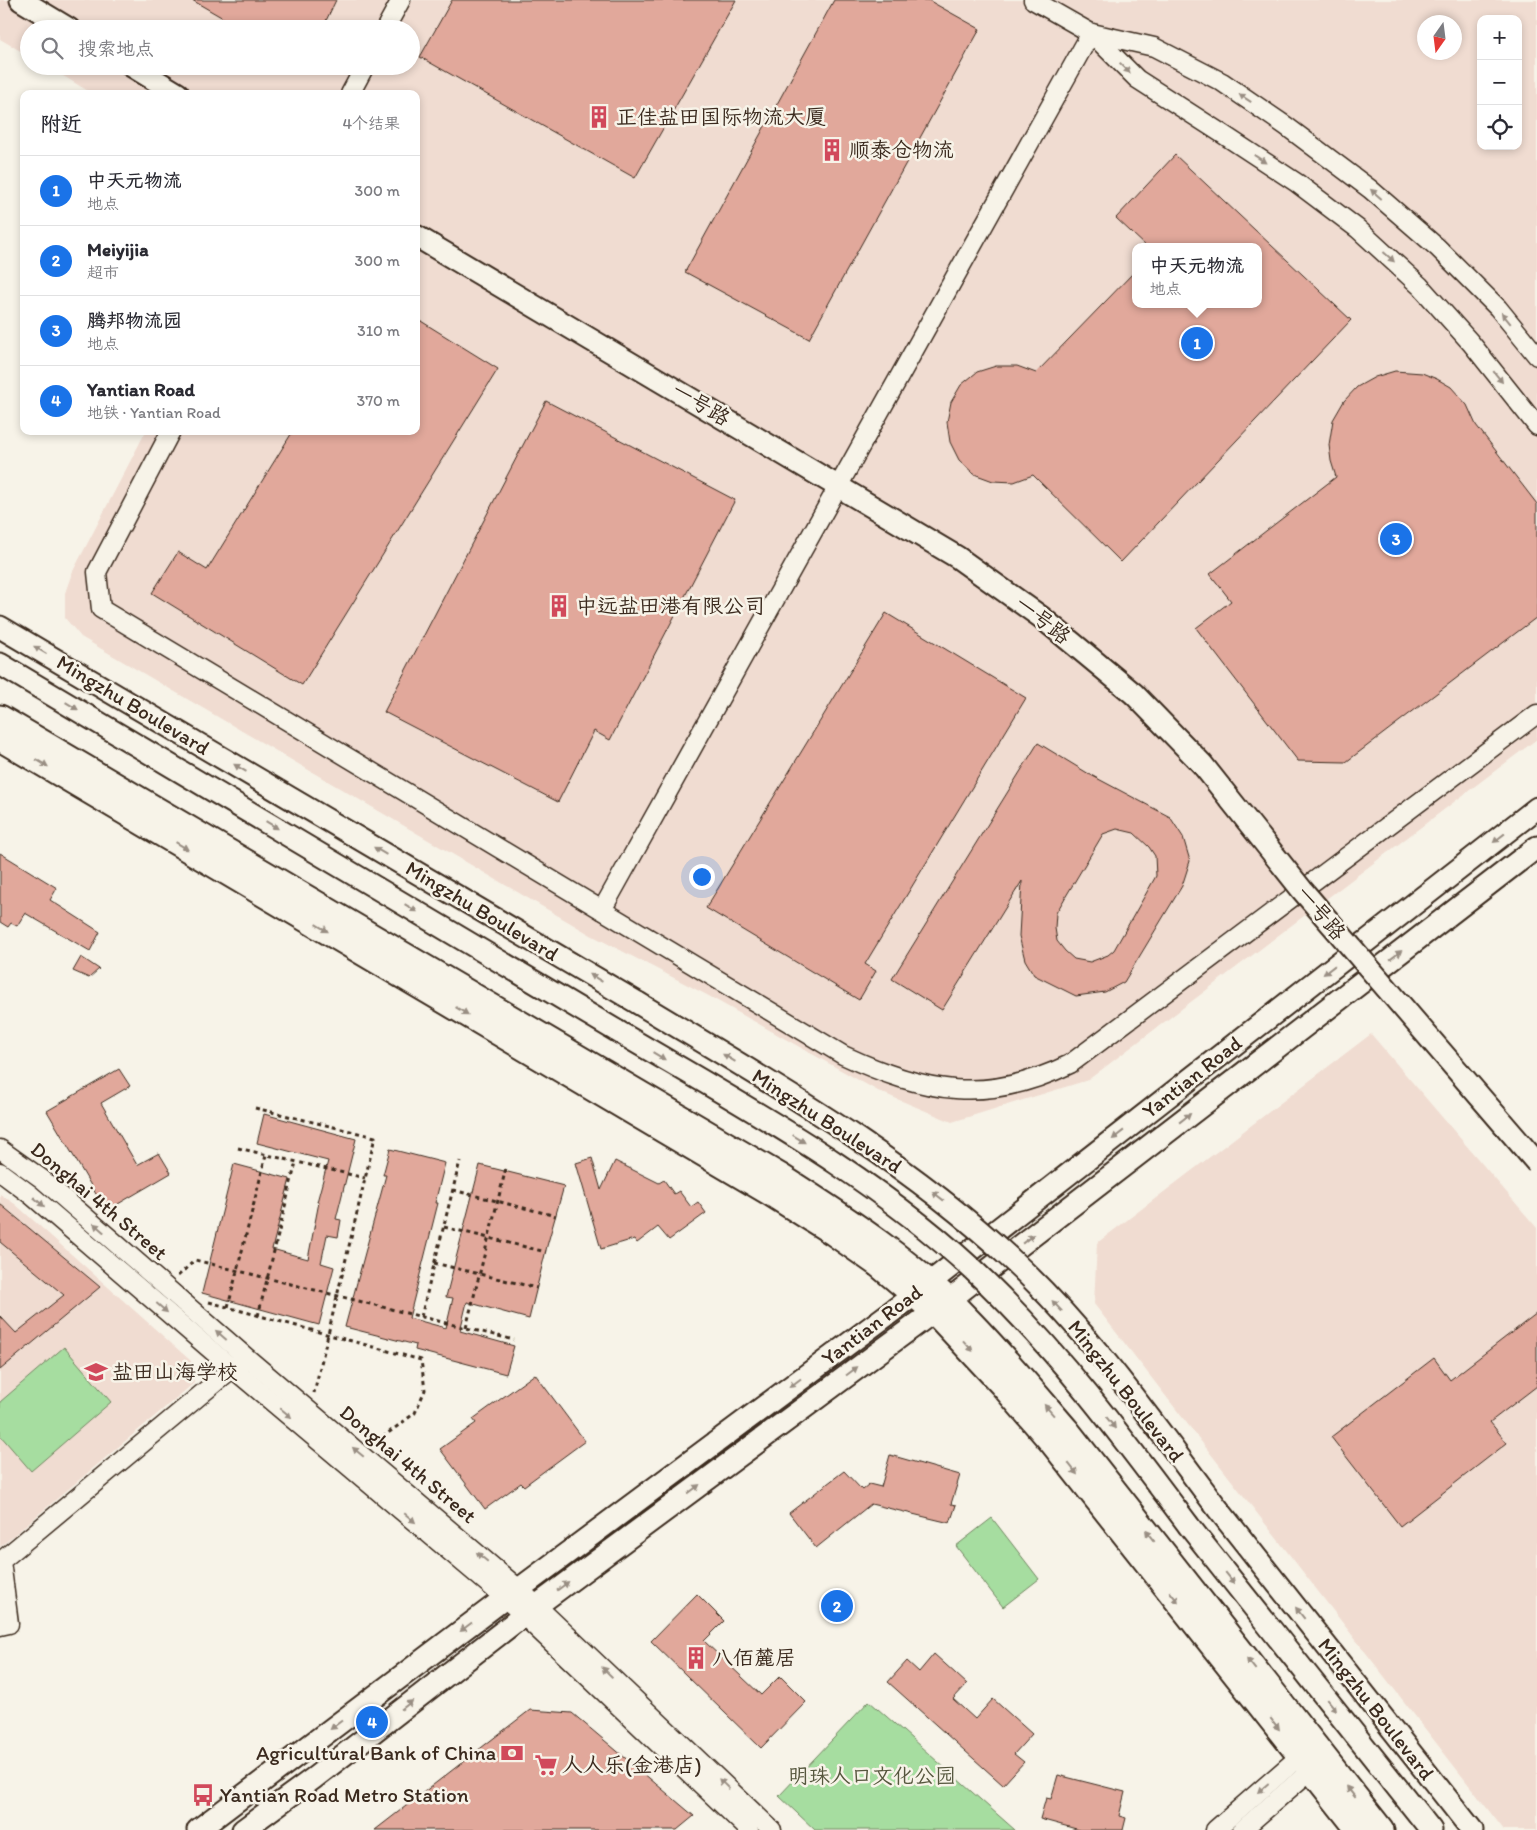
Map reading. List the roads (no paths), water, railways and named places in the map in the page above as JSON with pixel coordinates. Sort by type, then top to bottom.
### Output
[{"type":"main road","points":[[0,718],[781,1177],[845,1218],[941,1306],[1002,1384],[1052,1442],[1359,1830]]},
{"type":"main road","points":[[0,738],[769,1192],[834,1233],[878,1264],[921,1289]]},
{"type":"main road","points":[[941,1306],[968,1320],[1067,1431],[1381,1830]]},
{"type":"street","points":[[20,0],[54,20]]},
{"type":"street","points":[[391,20],[401,0]]},
{"type":"street","points":[[1033,0],[1091,33],[1137,79],[1297,183],[1358,229],[1420,286],[1471,343],[1537,426]]},
{"type":"street","points":[[1091,33],[1154,47],[1222,82],[1286,126],[1370,189],[1438,248],[1498,308],[1537,356]]},
{"type":"street","points":[[602,910],[1091,33]]},
{"type":"street","points":[[147,75],[171,90]]},
{"type":"street","points":[[352,90],[360,75]]},
{"type":"street","name":"一号路","points":[[420,238],[965,562],[1042,617],[1134,694],[1202,764],[1302,890],[1537,1164]]},
{"type":"street","points":[[169,435],[97,572],[101,609],[843,1055],[877,1071],[907,1081],[944,1089],[978,1090],[1010,1086],[1044,1077],[1070,1064],[1537,714]]},
{"type":"street","name":"Mingzhu Boulevard","points":[[0,627],[638,1003],[854,1135],[962,1215],[1012,1260],[1060,1308],[1101,1357],[1218,1509],[1472,1830]]},
{"type":"street","name":"Mingzhu Boulevard","points":[[0,664],[833,1161],[886,1198],[938,1239],[987,1283],[1038,1336],[1113,1425],[1189,1526],[1431,1830]]},
{"type":"street","name":"Yantian Road","points":[[198,1830],[512,1593],[921,1289],[1537,808]]},
{"type":"street","name":"Yantian Road","points":[[243,1830],[314,1778],[531,1610],[941,1306],[1537,846]]},
{"type":"street","name":"Donghai 4th Street","points":[[0,1149],[42,1179],[531,1610],[741,1822],[772,1830]]},
{"type":"street","name":"Donghai 4th Street","points":[[0,1172],[31,1195],[232,1368],[512,1593]]},
{"type":"street","points":[[0,1626],[9,1624],[0,1561],[246,1357]]},
{"type":"street","points":[[1215,1830],[1305,1763]]},
{"type":"street","points":[[1242,1830],[1305,1763]]},
{"type":"place","name":"正佳盐田国际物流大厦","points":[[599,117]]},
{"type":"place","name":"顺泰仓物流","points":[[832,150]]},
{"type":"place","name":"中天元物流","points":[[1197,343]]},
{"type":"place","name":"腾邦物流园","points":[[1396,539]]},
{"type":"place","name":"中远盐田港有限公司","points":[[559,606]]},
{"type":"place","name":"盐田山海学校","points":[[96,1372]]},
{"type":"place","name":"Meiyijia","points":[[837,1606]]},
{"type":"place","name":"八佰麓居","points":[[696,1658]]},
{"type":"place","name":"Yantian Road","points":[[372,1722]]},
{"type":"place","name":"Agricultural Bank of China","points":[[512,1753]]},
{"type":"place","name":"人人乐(金港店)","points":[[546,1765]]},
{"type":"place","name":"Yantian Road Metro Station","points":[[203,1795]]},
{"type":"park label","name":"明珠人口文化公园","points":[[872,1776]]}]
